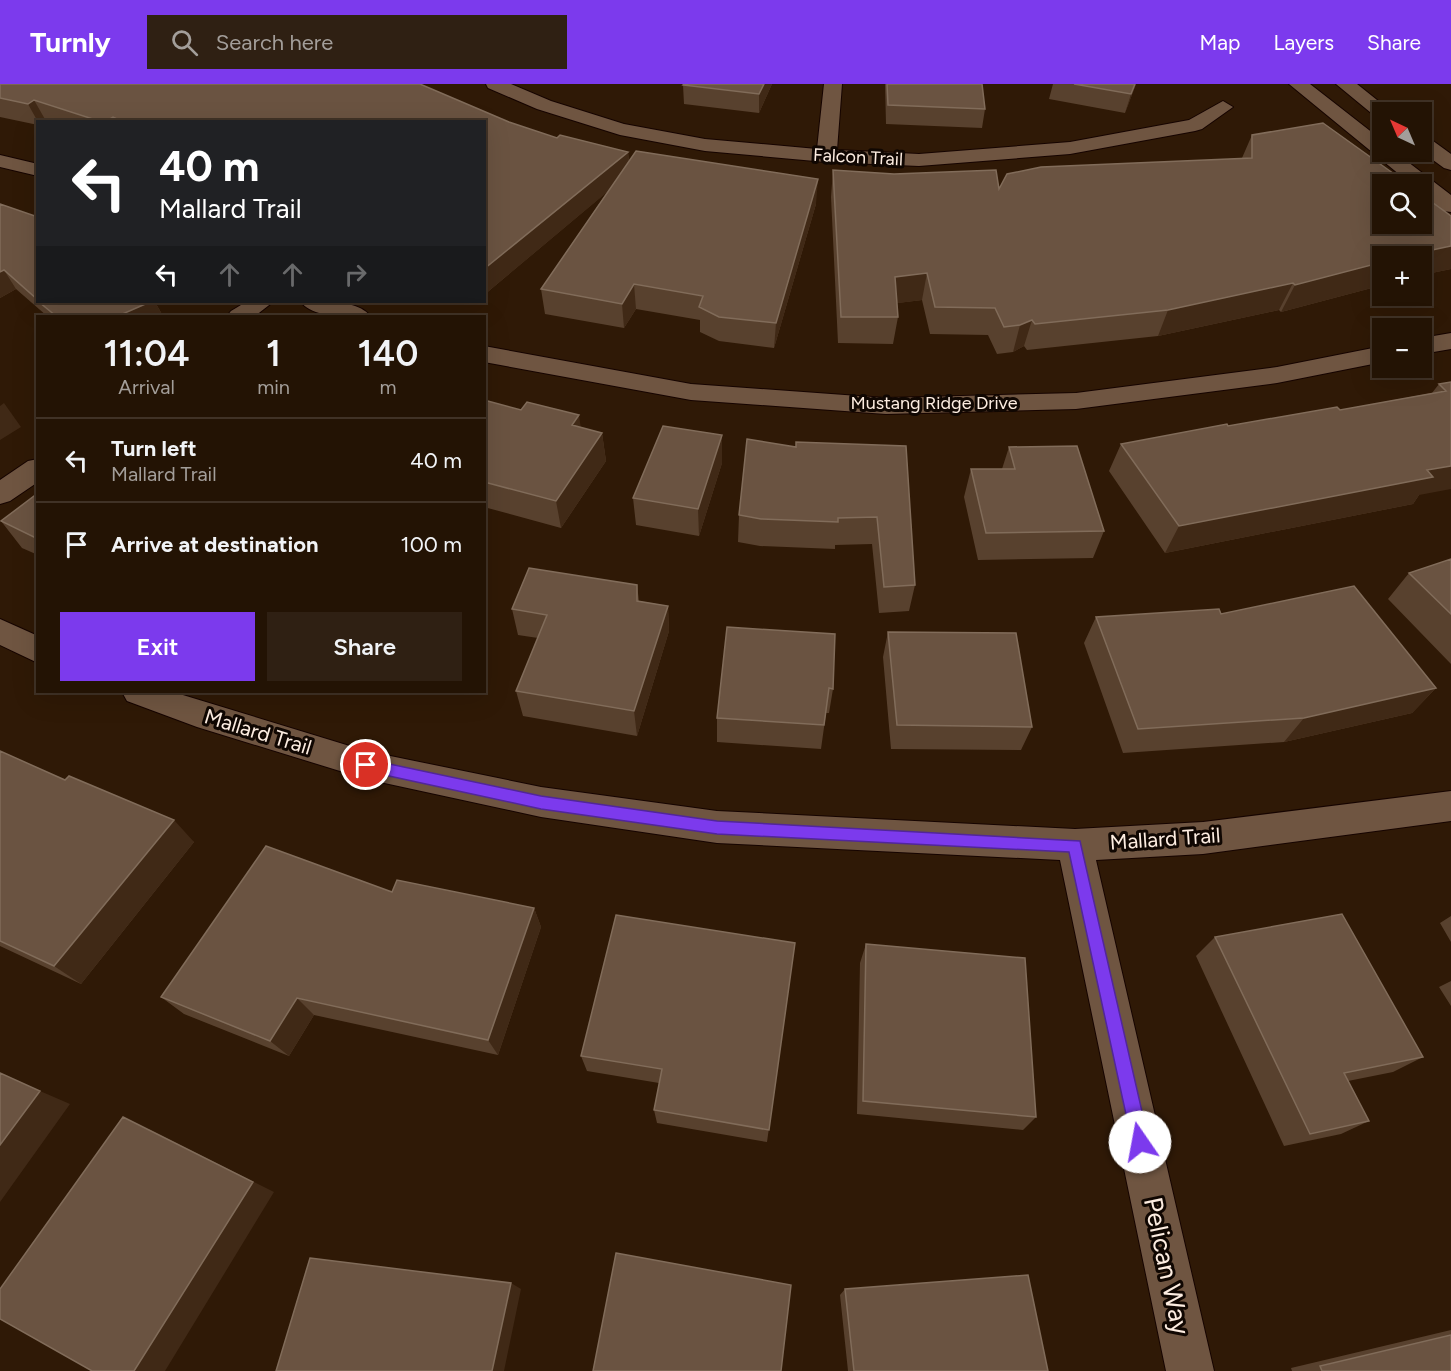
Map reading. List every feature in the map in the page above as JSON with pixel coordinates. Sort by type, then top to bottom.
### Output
[{"type":"street","name":"Falcon Trail","points":[[495,84],[544,105],[620,129],[705,145],[826,156],[919,160],[1070,147],[1195,125],[1223,107]]},
{"type":"street","points":[[826,156],[833,84]]},
{"type":"street","points":[[1298,84],[1372,142]]},
{"type":"street","points":[[1345,84],[1372,104]]},
{"type":"street","points":[[1432,150],[1451,164]]},
{"type":"street","points":[[0,161],[36,170]]},
{"type":"street","points":[[1397,162],[1451,206]]},
{"type":"street","points":[[241,315],[259,303]]},
{"type":"street","points":[[316,303],[355,315]]},
{"type":"street","points":[[1432,344],[1451,341]]},
{"type":"street","name":"Mustang Ridge Drive","points":[[486,354],[691,392],[886,406],[1076,401],[1277,375],[1372,356]]},
{"type":"street","points":[[0,494],[36,469]]},
{"type":"street","points":[[0,631],[36,650]]},
{"type":"street","name":"Mallard Trail","points":[[141,693],[197,714],[366,765],[541,802],[717,827],[1075,845],[1203,838],[1451,806]]},
{"type":"street","name":"Pelican Way","points":[[1075,845],[1190,1371]]},
{"type":"building","points":[[0,84],[420,84],[509,122],[557,138],[560,135],[628,152],[486,267],[486,120],[119,120],[113,117],[108,120],[96,120],[34,100],[28,104],[0,98]]},
{"type":"building","points":[[684,84],[764,84],[759,94]]},
{"type":"building","points":[[887,84],[982,84],[985,109],[888,105]]},
{"type":"building","points":[[1074,84],[1135,84],[1131,94]]},
{"type":"building","points":[[1323,123],[1372,158],[1372,162],[1377,162],[1394,174],[1372,174],[1372,234],[1432,234],[1432,202],[1451,216],[1451,246],[1432,250],[1432,246],[1372,246],[1372,265],[1295,285],[1293,283],[1168,310],[1035,324],[1032,320],[1020,325],[1004,327],[995,308],[935,307],[927,273],[895,277],[898,317],[841,317],[833,170],[894,174],[996,170],[999,189],[1007,174],[1041,167],[1252,158],[1252,135]]},
{"type":"building","points":[[636,151],[818,179],[776,323],[719,317],[699,307],[703,296],[634,284],[622,304],[541,289]]},
{"type":"building","points":[[0,204],[36,216],[36,298],[4,270],[0,272]]},
{"type":"building","points":[[40,303],[148,303],[120,315],[55,315]]},
{"type":"building","points":[[1451,382],[1451,466],[1427,470],[1433,477],[1179,526],[1121,444],[1227,424],[1228,426],[1337,407],[1340,410],[1446,391],[1439,384]]},
{"type":"building","points":[[486,401],[521,410],[527,402],[579,415],[572,425],[602,433],[556,501],[486,483]]},
{"type":"building","points":[[663,426],[722,435],[698,509],[633,498]]},
{"type":"building","points":[[747,439],[796,447],[796,442],[906,446],[915,585],[884,587],[877,517],[838,518],[838,522],[761,519],[739,515]]},
{"type":"building","points":[[1077,446],[1104,531],[986,533],[971,469],[1015,469],[1009,447]]},
{"type":"building","points":[[36,495],[36,538],[1,521]]},
{"type":"building","points":[[1451,559],[1451,614],[1409,573]]},
{"type":"building","points":[[529,568],[637,585],[637,601],[668,606],[634,711],[516,691],[547,615],[512,609]]},
{"type":"building","points":[[1354,586],[1436,688],[1304,718],[1138,729],[1096,617],[1219,609],[1221,614]]},
{"type":"building","points":[[727,627],[835,634],[833,689],[829,688],[824,725],[717,718]]},
{"type":"building","points":[[888,632],[1016,633],[1032,727],[897,725]]},
{"type":"building","points":[[0,751],[65,780],[69,776],[174,820],[54,966],[0,941]]},
{"type":"building","points":[[266,846],[392,892],[397,880],[534,908],[488,1040],[297,998],[270,1041],[161,997]]},
{"type":"building","points":[[1342,914],[1423,1057],[1344,1073],[1369,1121],[1310,1134],[1215,937]]},
{"type":"building","points":[[616,915],[795,943],[769,1130],[654,1110],[662,1069],[581,1056]]},
{"type":"building","points":[[866,944],[1025,958],[1036,1117],[863,1101]]},
{"type":"building","points":[[0,1073],[40,1091],[0,1145]]},
{"type":"building","points":[[123,1117],[253,1182],[134,1371],[92,1371],[0,1319],[0,1289]]},
{"type":"building","points":[[616,1253],[791,1285],[781,1371],[593,1371]]},
{"type":"building","points":[[310,1258],[511,1283],[492,1371],[276,1371]]},
{"type":"building","points":[[1028,1275],[1048,1371],[854,1371],[845,1289]]},
{"type":"building","points":[[1451,1335],[1451,1371],[1322,1371],[1320,1366]]},
{"type":"route","points":[[366,765],[541,802],[717,827],[1075,845],[1140,1142]]}]
